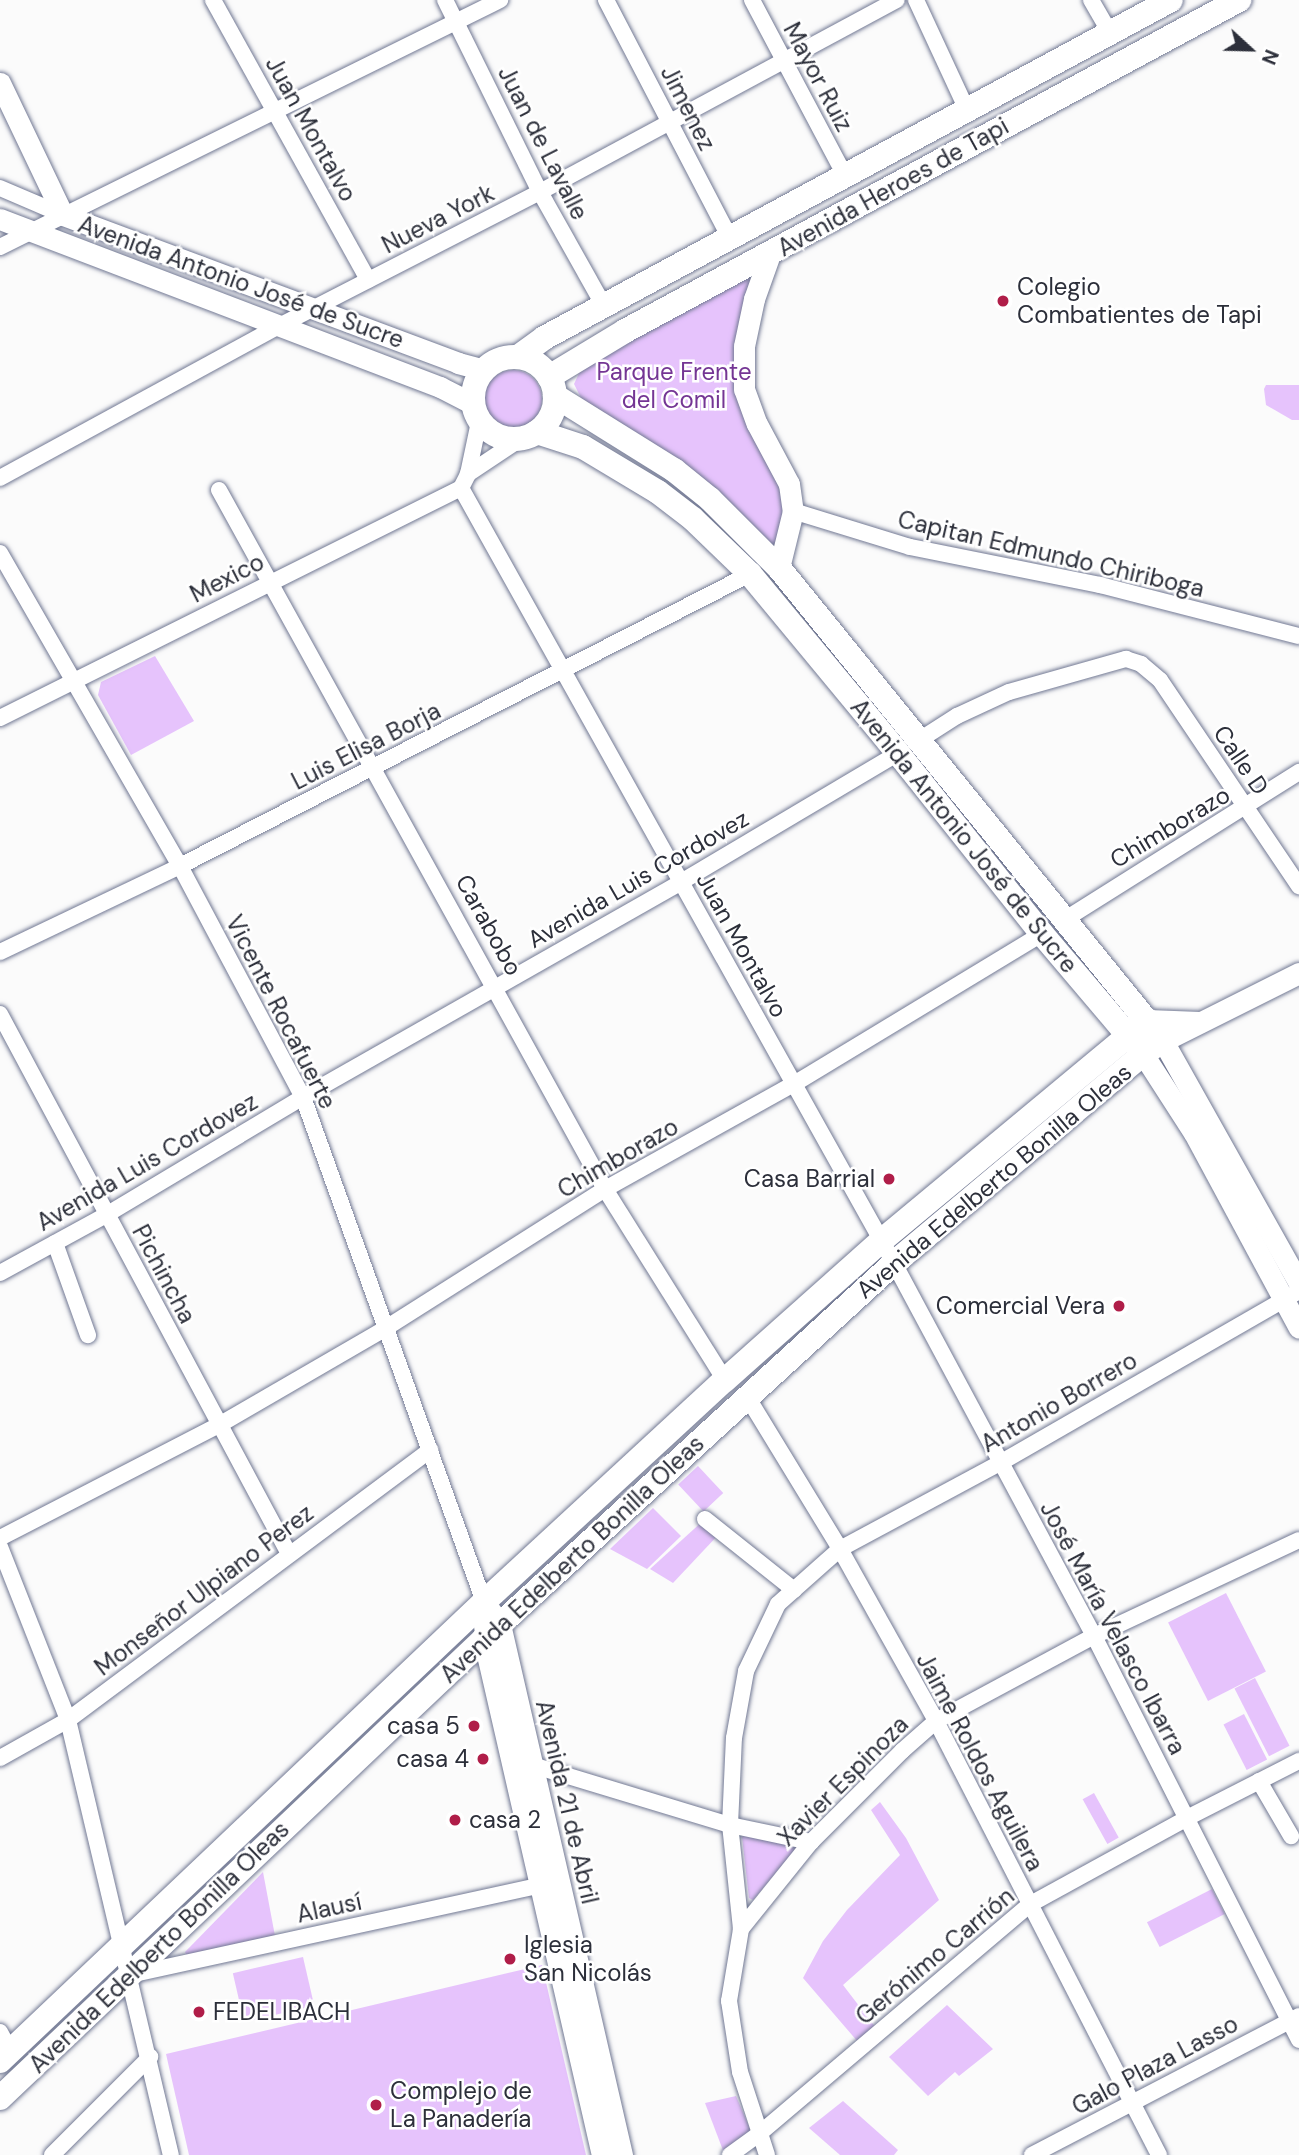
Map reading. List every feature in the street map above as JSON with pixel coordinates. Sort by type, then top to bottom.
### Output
[{"type":"main road","name":"Avenida Heroes de Tapi","points":[[518,357],[544,338],[1171,0]]},
{"type":"main road","name":"Avenida Heroes de Tapi","points":[[552,386],[583,354],[1239,0]]},
{"type":"main road","points":[[0,83],[63,215]]},
{"type":"main road","name":"Avenida Antonio José de Sucre","points":[[63,215],[458,363],[484,369]]},
{"type":"main road","name":"Avenida Antonio José de Sucre","points":[[0,219],[440,387],[476,413]]},
{"type":"main road","points":[[770,254],[754,299],[744,346],[744,389],[757,424],[789,484],[793,511],[779,568]]},
{"type":"main road","points":[[577,410],[569,382],[577,361],[583,354]]},
{"type":"main road","points":[[518,357],[533,361],[552,386],[551,416],[528,436],[497,436],[476,413],[476,382],[484,369],[503,358],[518,357]]},
{"type":"main road","name":"Avenida Antonio José de Sucre","points":[[552,386],[577,410],[674,470],[710,499],[779,568],[921,739],[1147,1020],[1153,1048],[1194,1133],[1292,1295],[1299,1328]]},
{"type":"main road","name":"Avenida Antonio José de Sucre","points":[[528,436],[583,447],[659,492],[750,574],[898,752],[1126,1035],[1153,1048],[1299,1283]]},
{"type":"main road","points":[[1153,1048],[1299,973]]},
{"type":"main road","points":[[1147,1020],[1202,1022]]},
{"type":"main road","name":"Avenida Edelberto Bonilla Oleas","points":[[3,2048],[121,1947],[484,1602],[725,1380],[881,1241],[1147,1020]]},
{"type":"main road","name":"Avenida Edelberto Bonilla Oleas","points":[[0,2098],[492,1632],[894,1263],[1153,1048]]},
{"type":"main road","points":[[484,1602],[492,1632]]},
{"type":"main road","name":"Avenida 21 de Abril","points":[[492,1632],[549,1883],[603,2155]]},
{"type":"main road","name":"Avenida 21 de Abril","points":[[549,1883],[622,2155]]},
{"type":"street","name":"Juan Montalvo","points":[[213,0],[369,280]]},
{"type":"street","name":"Juan de Lavalle","points":[[445,0],[540,192],[604,306]]},
{"type":"street","points":[[0,247],[500,0]]},
{"type":"street","name":"Jimenez","points":[[606,0],[730,238]]},
{"type":"street","name":"Mayor Ruiz","points":[[752,0],[845,176]]},
{"type":"street","name":"Nueva York","points":[[0,478],[279,326],[540,192],[897,0]]},
{"type":"street","points":[[916,0],[967,110]]},
{"type":"street","points":[[1091,0],[1110,33]]},
{"type":"street","name":"Avenida Antonio José de Sucre","points":[[0,188],[63,215]]},
{"type":"street","points":[[464,481],[476,413]]},
{"type":"street","name":"Mexico","points":[[0,718],[464,481],[528,436]]},
{"type":"street","name":"Juan Montalvo","points":[[464,481],[563,672],[881,1241]]},
{"type":"street","name":"Carabobo","points":[[219,490],[605,1189],[725,1380]]},
{"type":"street","name":"Capitan Edmundo Chiriboga","points":[[793,511],[910,547],[1100,585],[1299,636]]},
{"type":"street","name":"Vicente Rocafuerte","points":[[0,553],[180,866],[303,1097],[484,1602]]},
{"type":"street","name":"Luis Elisa Borja","points":[[0,952],[180,866],[750,574]]},
{"type":"street","name":"Calle D","points":[[921,739],[957,716],[1009,692],[1126,659],[1141,664],[1160,680],[1299,886]]},
{"type":"street","name":"Avenida Luis Cordovez","points":[[0,1273],[106,1215],[303,1097],[681,882],[898,752]]},
{"type":"street","name":"Chimborazo","points":[[1064,920],[1246,808],[1299,772]]},
{"type":"street","name":"Chimborazo","points":[[0,1538],[219,1425],[386,1328],[605,1189],[793,1084],[1042,934]]},
{"type":"street","name":"Pichincha","points":[[0,1014],[289,1554]]},
{"type":"street","name":"José María Velasco Ibarra","points":[[881,1241],[1094,1636],[1294,2018],[1299,2040]]},
{"type":"street","points":[[55,1243],[88,1335]]},
{"type":"street","name":"Antonio Borrero","points":[[741,1929],[730,1825],[734,1738],[746,1671],[778,1604],[840,1549],[1000,1463],[1292,1295]]},
{"type":"street","name":"Jaime Roldos Aguilera","points":[[748,1398],[840,1549],[936,1721],[1159,2155]]},
{"type":"street","name":"Monseñor Ulpiano Perez","points":[[0,1758],[68,1720],[430,1450]]},
{"type":"street","points":[[705,1519],[794,1590]]},
{"type":"street","name":"Xavier Espinoza","points":[[741,1929],[811,1842],[936,1721],[1094,1636],[1299,1540]]},
{"type":"street","points":[[0,1546],[68,1720],[121,1947],[150,2057],[171,2155]]},
{"type":"street","name":"Gerónimo Carrión","points":[[730,2155],[759,2134],[1029,1905],[1187,1818],[1299,1761]]},
{"type":"street","points":[[522,1767],[730,1825],[811,1842]]},
{"type":"street","points":[[1259,1781],[1291,1836]]},
{"type":"street","name":"Alausí","points":[[128,1975],[549,1883]]},
{"type":"street","points":[[741,1929],[729,2001],[740,2072],[767,2155]]},
{"type":"street","name":"Galo Plaza Lasso","points":[[1032,2155],[1294,2018]]},
{"type":"street","points":[[52,2155],[150,2057]]},
{"type":"green space","name":"Parque Frente del Comil","points":[[757,271],[735,392],[747,424],[780,486],[784,504],[777,550],[583,402],[574,384],[583,365]]},
{"type":"green space","points":[[513,370],[524,372],[537,383],[542,399],[540,410],[529,423],[513,428],[502,426],[489,415],[484,399],[486,388],[497,375]]},
{"type":"green space","points":[[1266,385],[1299,385],[1299,420],[1292,420],[1266,405]]},
{"type":"green space","points":[[155,656],[194,721],[131,755],[98,695],[101,682]]},
{"type":"green space","points":[[698,1466],[723,1493],[703,1511],[678,1484]]},
{"type":"green space","points":[[653,1508],[681,1536],[647,1569],[610,1549]]},
{"type":"green space","points":[[705,1519],[720,1533],[673,1583],[650,1569]]},
{"type":"green space","points":[[1226,1593],[1266,1671],[1208,1701],[1168,1623]]},
{"type":"green space","points":[[1255,1678],[1290,1746],[1269,1756],[1235,1688]]},
{"type":"green space","points":[[1244,1714],[1267,1759],[1247,1770],[1224,1724]]},
{"type":"green space","points":[[1094,1793],[1119,1838],[1107,1844],[1083,1799]]},
{"type":"green space","points":[[880,1802],[906,1838],[939,1900],[843,1985],[876,2028],[858,2042],[803,1978],[823,1941],[847,1910],[900,1855],[871,1810]]},
{"type":"green space","points":[[746,1833],[797,1848],[753,1900],[749,1898],[742,1837]]},
{"type":"green space","points":[[263,1872],[275,1936],[188,1958],[185,1952]]},
{"type":"green space","points":[[1212,1889],[1225,1914],[1160,1947],[1147,1922]]},
{"type":"green space","points":[[303,1957],[314,2006],[244,2022],[233,1973]]},
{"type":"green space","name":"Complejo de La Panadería","points":[[542,1965],[586,2155],[189,2155],[166,2054]]},
{"type":"green space","points":[[947,2005],[993,2049],[959,2076],[955,2072],[928,2096],[889,2057]]},
{"type":"green space","points":[[736,2096],[751,2131],[724,2153],[705,2103]]},
{"type":"green space","points":[[843,2101],[898,2150],[894,2155],[840,2155],[809,2128]]},
{"type":"place","name":"Colegio Combatientes de Tapi","points":[[1003,301]]},
{"type":"place","name":"Casa Barrial","points":[[889,1179]]},
{"type":"place","name":"Comercial Vera","points":[[1119,1306]]},
{"type":"place","name":"casa 5","points":[[474,1726]]},
{"type":"place","name":"casa 4","points":[[483,1759]]},
{"type":"place","name":"casa 2","points":[[455,1820]]},
{"type":"place","name":"Iglesia San Nicolás","points":[[510,1959]]},
{"type":"place","name":"FEDELIBACH","points":[[199,2012]]},
{"type":"place","name":"Complejo de La Panadería","points":[[376,2105]]}]
